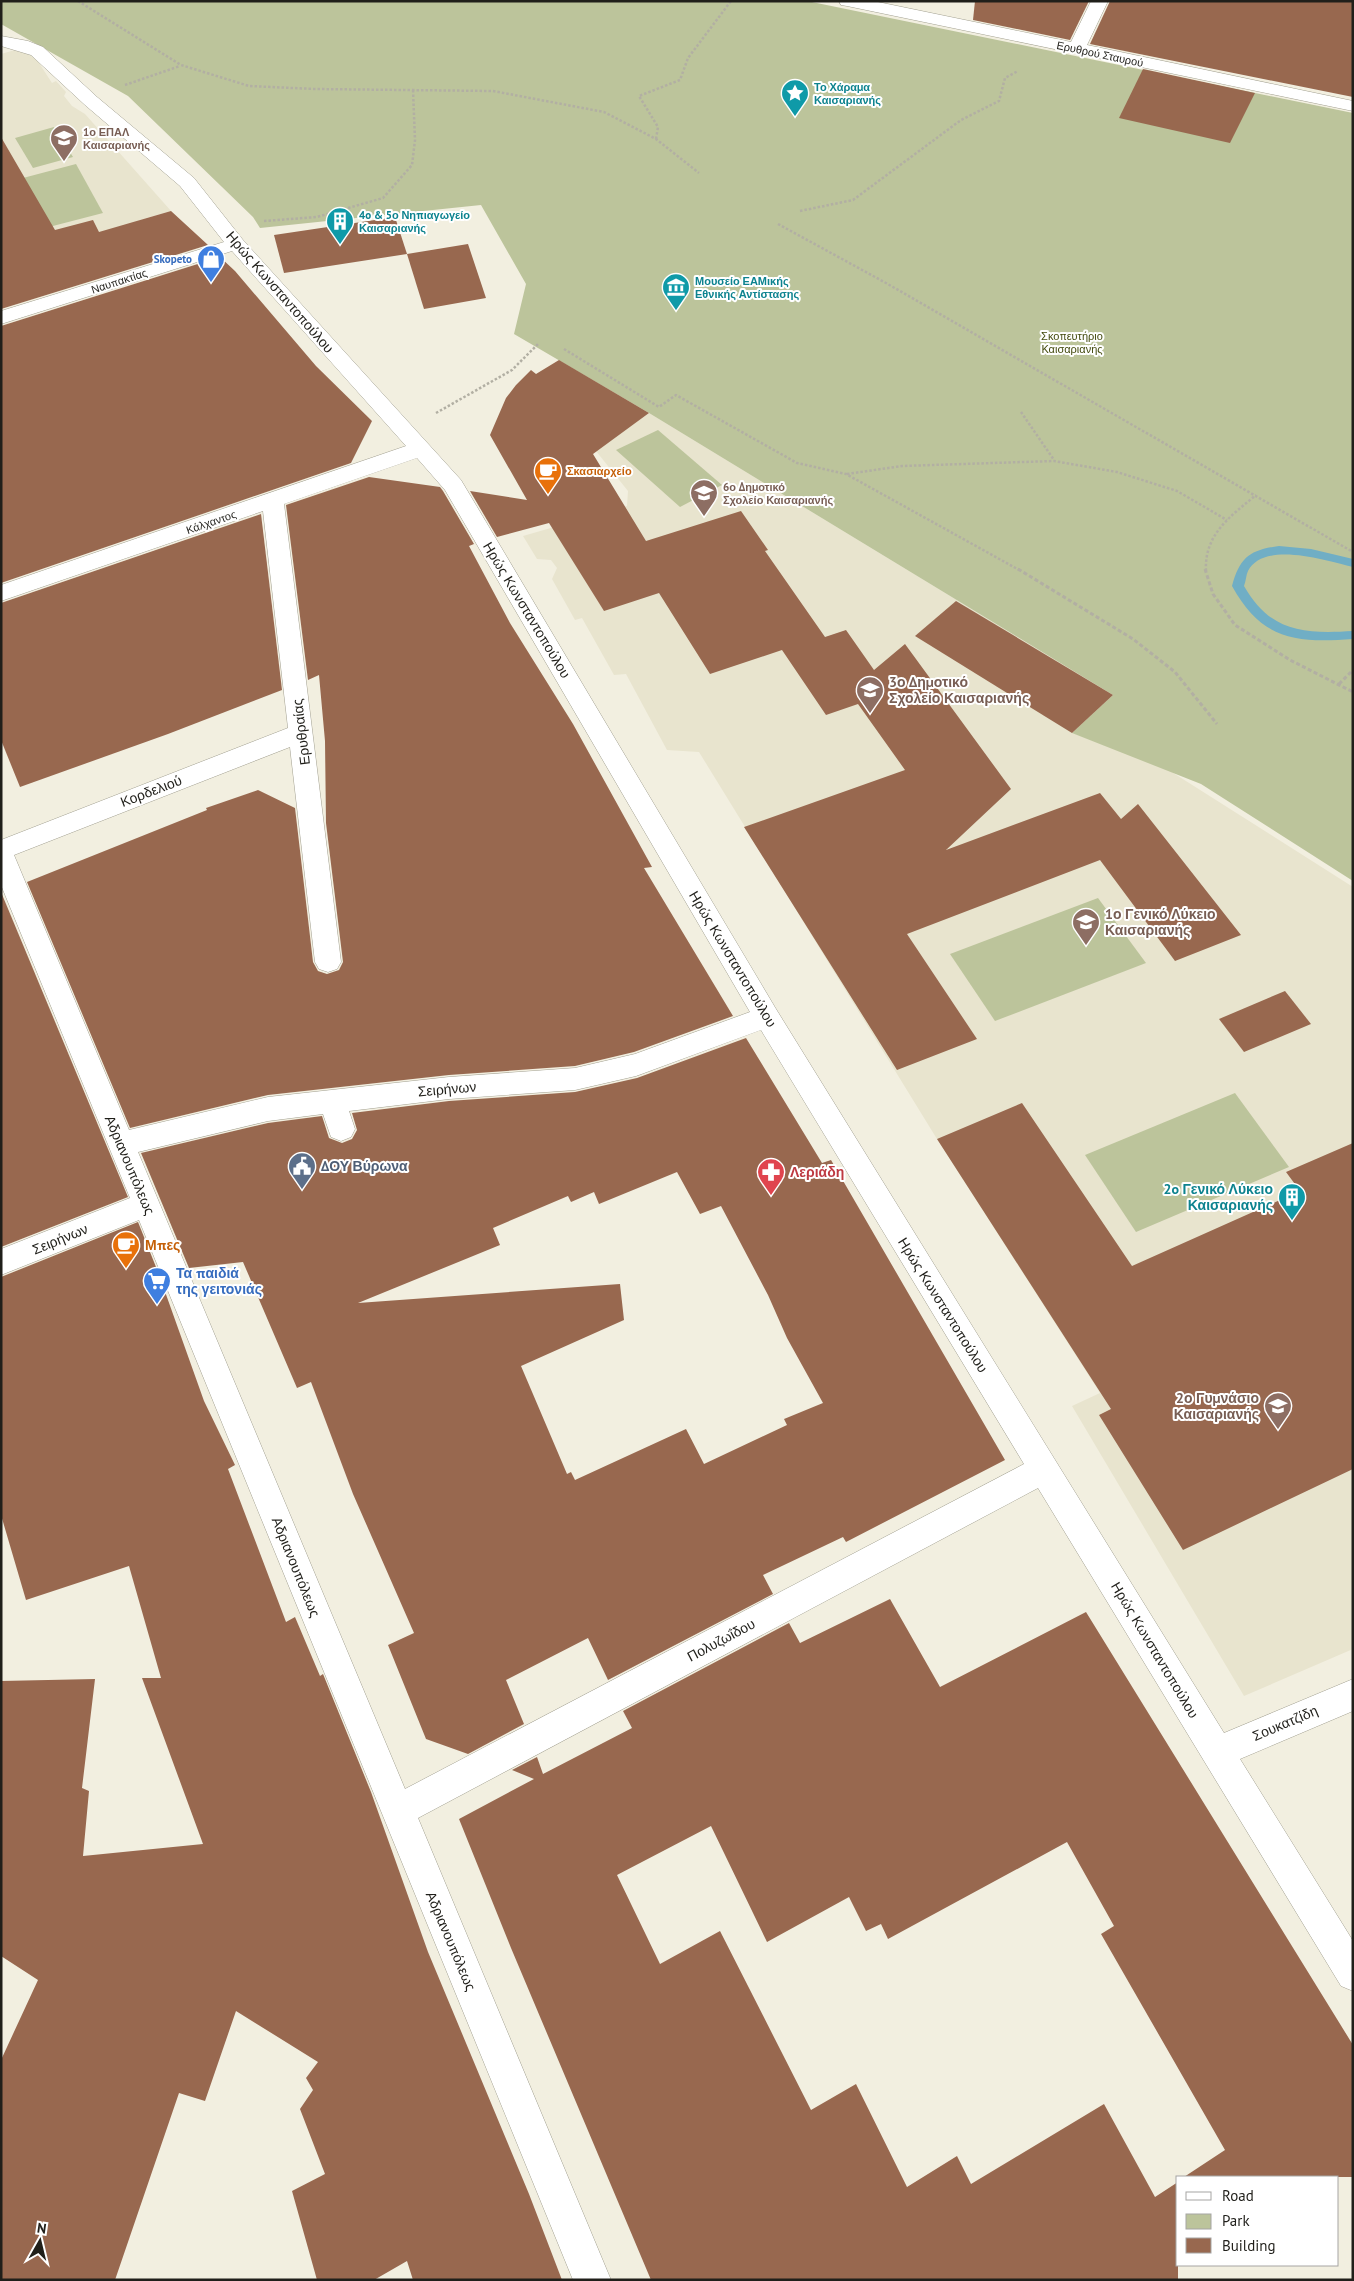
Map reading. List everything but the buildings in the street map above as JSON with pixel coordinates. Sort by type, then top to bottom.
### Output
[{"type":"street","name":"Ερυθρού Σταυρού","points":[[847,1],[1353,106]]},
{"type":"street","points":[[1076,49],[1100,1]]},
{"type":"street","name":"Ηρώς Κωνσταντοπούλου","points":[[1,41],[22,45],[37,52],[95,99],[124,130],[187,182],[236,244],[452,485],[767,1017],[1353,1974]]},
{"type":"street","name":"Ναυπακτίας","points":[[1,318],[236,244]]},
{"type":"street","name":"Κάλχαντος","points":[[1,593],[273,501],[412,440]]},
{"type":"street","name":"Ερυθραίας","points":[[273,501],[328,962]]},
{"type":"street","name":"Κορδελιού","points":[[1,852],[301,733]]},
{"type":"street","name":"Αδριανουπόλεως","points":[[1,852],[592,2280]]},
{"type":"street","name":"Σειρήνων","points":[[122,1144],[268,1109],[449,1088],[575,1078],[636,1065],[767,1017]]},
{"type":"street","points":[[333,1101],[341,1128]]},
{"type":"street","name":"Σειρήνων","points":[[1,1262],[147,1204]]},
{"type":"street","name":"Πολυζωΐδου","points":[[397,1811],[1044,1469]]},
{"type":"street","name":"Σουκατζίδη","points":[[1217,1752],[1353,1694]]},
{"type":"path","points":[[78,1],[181,65],[249,86],[493,91],[604,112],[656,139],[699,172]]},
{"type":"path","points":[[656,139],[658,127],[638,96],[680,80],[688,58],[731,1]]},
{"type":"path","points":[[800,212],[854,200],[961,120],[998,101],[1005,78],[1026,67],[1039,41]]},
{"type":"path","points":[[122,86],[181,65]]},
{"type":"path","points":[[261,221],[318,218],[383,198],[412,165],[415,140],[413,90]]},
{"type":"path","points":[[778,224],[886,283],[1353,552]]},
{"type":"path","points":[[412,440],[512,370],[538,344]]},
{"type":"path","points":[[564,349],[659,407],[676,395],[798,463],[846,474],[1052,588],[1133,638],[1175,672],[1217,724]]},
{"type":"path","points":[[1021,412],[1054,461]]},
{"type":"path","points":[[846,474],[902,466],[1054,461],[1118,472],[1177,491],[1227,520]]},
{"type":"path","points":[[1256,495],[1227,520],[1210,542],[1205,569],[1214,594],[1235,625],[1290,660],[1353,692]]},
{"type":"path","points":[[1339,684],[1353,670]]},
{"type":"shaded area","name":"1ο ΕΠΑΛ Καισαριανής","points":[[15,50],[29,53],[37,60],[52,83],[56,81],[66,92],[64,96],[72,106],[85,114],[171,211],[140,220],[1,300],[1,54]]},
{"type":"shaded area","points":[[649,413],[1113,695],[1073,733],[1167,769],[1353,887],[1353,1649],[1244,1696],[1072,1406],[1100,1393],[937,1139],[699,752],[667,750],[626,674],[614,675],[582,618],[575,620],[552,579],[557,568],[551,560],[537,559],[523,536],[627,506],[628,491],[596,451]]},
{"type":"green space","name":"Σκοπευτήριο Καισαριανής","points":[[1,1],[807,1],[1353,113],[1353,881],[1201,784],[1072,733],[1113,695],[649,413],[514,334],[526,284],[481,205],[260,228],[253,217],[128,96],[1,24]]},
{"type":"green space","points":[[54,127],[73,157],[33,168],[15,138]]},
{"type":"green space","points":[[76,164],[103,213],[49,227],[23,178]]},
{"type":"green space","points":[[658,430],[722,485],[680,507],[616,450]]},
{"type":"green space","points":[[1098,898],[1146,963],[995,1021],[950,954]]},
{"type":"green space","points":[[1235,1093],[1289,1167],[1136,1232],[1085,1155]]},
{"type":"waterway","points":[[1353,563],[1311,553],[1295,551],[1265,552],[1253,558],[1244,567],[1238,586],[1247,603],[1259,616],[1271,625],[1285,631],[1317,636],[1353,635]]},
{"type":"place","name":"Το Χάραμα Καισαριανής","points":[[795,117]]},
{"type":"place","name":"1ο ΕΠΑΛ Καισαριανής","points":[[64,162]]},
{"type":"place","name":"4o & 5ο Νηπιαγωγείο Καισαριανής","points":[[340,245]]},
{"type":"place","name":"Skopeto","points":[[211,283]]},
{"type":"place","name":"Μουσείο ΕΑΜικής Εθνικής Αντίστασης","points":[[676,311]]},
{"type":"place","name":"Σκασιαρχείο","points":[[548,495]]},
{"type":"place","name":"6ο Δημοτικό Σχολείο Καισαριανής","points":[[704,517]]},
{"type":"place","name":"3ο Δημοτικό Σχολείο Καισαριανής","points":[[870,714]]},
{"type":"place","name":"1ο Γενικό Λύκειο Καισαριανής","points":[[1086,946]]},
{"type":"place","name":"ΔΟΥ Βύρωνα","points":[[302,1190]]},
{"type":"place","name":"Λεριάδη","points":[[771,1196]]},
{"type":"place","name":"2o Γενικό Λύκειο Καισαριανής","points":[[1292,1221]]},
{"type":"place","name":"Μπες","points":[[126,1269]]},
{"type":"place","name":"Τα παιδιά της γειτονιάς","points":[[157,1305]]},
{"type":"place","name":"2ο Γυμνάσιο Καισαριανής","points":[[1278,1430]]}]
